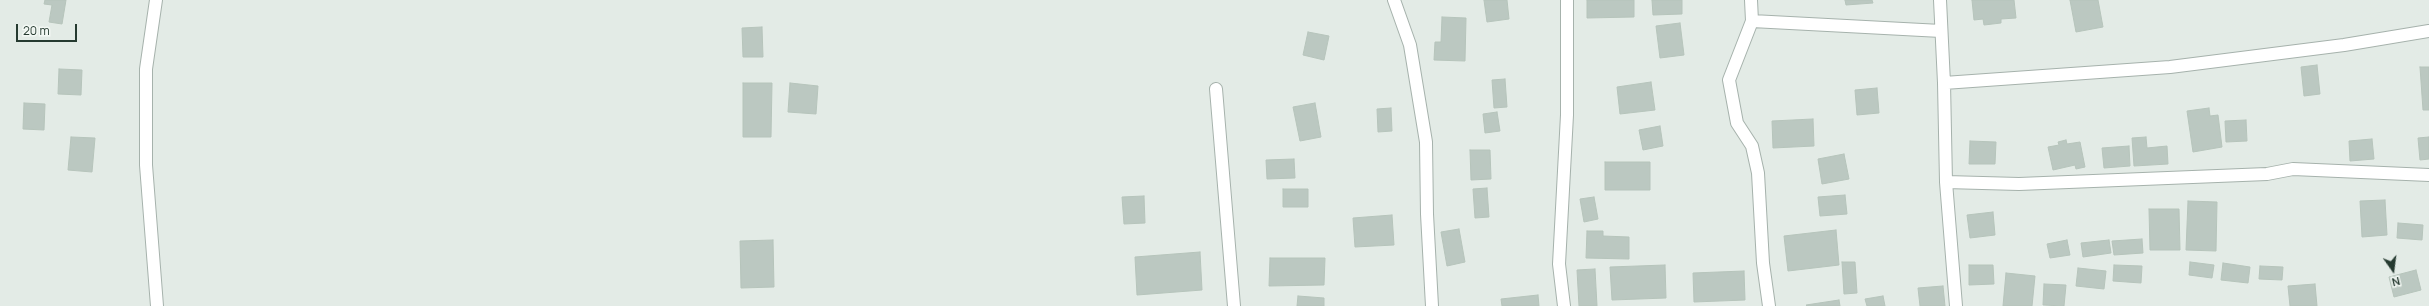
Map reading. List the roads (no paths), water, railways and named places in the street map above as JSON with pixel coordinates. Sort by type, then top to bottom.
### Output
[{"type":"street","points":[[156,0],[146,69],[146,149],[157,306]]},
{"type":"street","points":[[1394,0],[1410,45],[1426,142],[1427,214],[1432,306]]},
{"type":"street","points":[[1564,306],[1559,264],[1567,115],[1568,0]]},
{"type":"street","points":[[1751,0],[1752,22],[1729,80],[1737,123],[1752,146],[1758,173],[1763,264],[1768,306]]},
{"type":"street","points":[[1940,0],[1944,83],[1946,182],[1956,306]]},
{"type":"street","points":[[1752,22],[1941,31]]},
{"type":"street","points":[[1944,83],[2170,67],[2344,45],[2429,31]]},
{"type":"street","points":[[1216,89],[1234,306]]},
{"type":"street","points":[[1946,182],[2019,184],[2267,174],[2293,169],[2429,175]]}]
